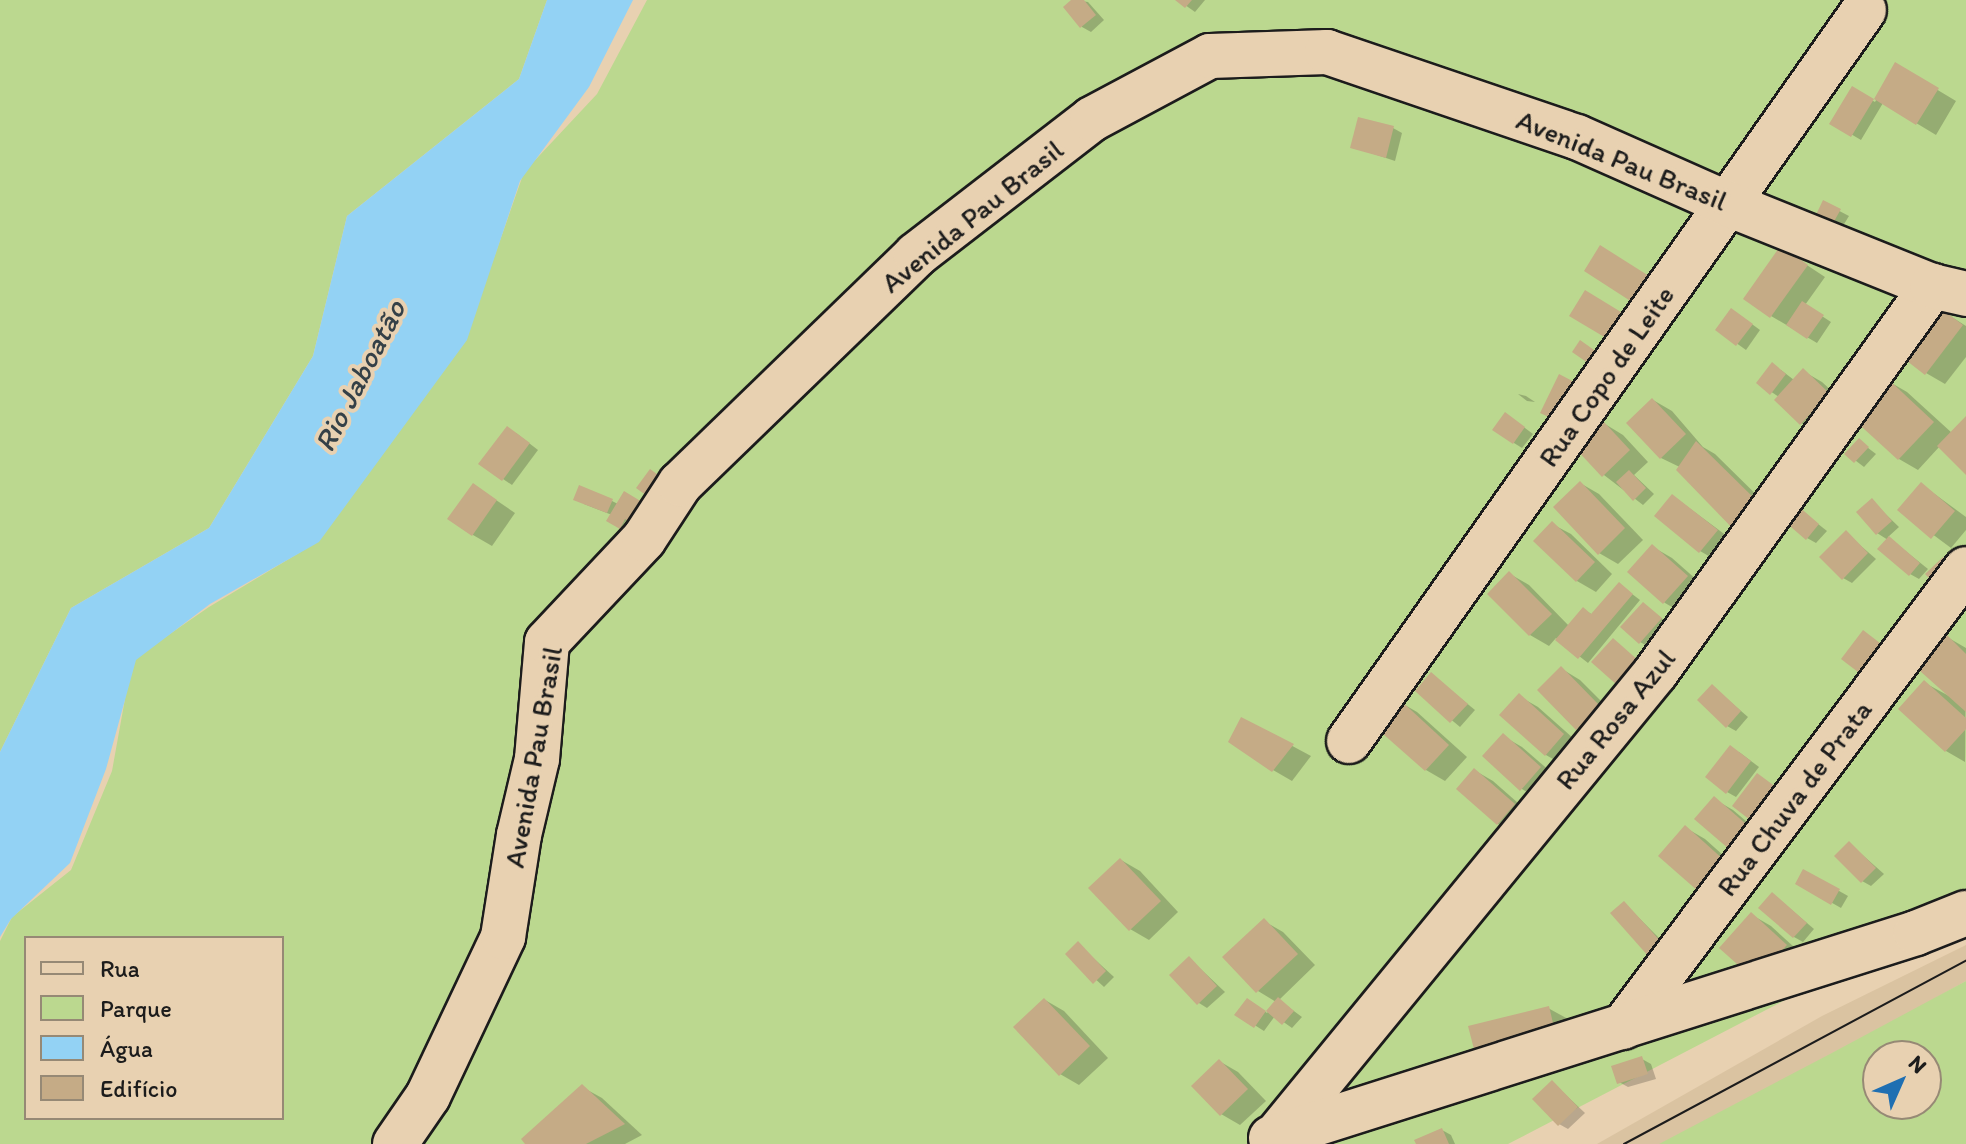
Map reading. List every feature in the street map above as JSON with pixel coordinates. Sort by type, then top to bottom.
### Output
[{"type":"street","name":"Rua Copo de Leite","points":[[1349,741],[1864,10]]},
{"type":"street","name":"Avenida Pau Brasil","points":[[395,1144],[428,1096],[503,937],[519,835],[537,759],[547,642],[644,539],[680,484],[916,255],[1092,119],[1210,56],[1327,52],[1577,137],[1728,204],[1949,290]]},
{"type":"street","name":"Rua Rosa Azul","points":[[1267,1140],[1656,672],[1949,290]]},
{"type":"street","name":"Rua Chuva de Prata","points":[[1623,1027],[1966,569]]},
{"type":"street","points":[[1267,1140],[1916,933],[1966,913]]},
{"type":"shaded area","points":[[1966,945],[1966,981],[1673,1144],[1597,1144],[1822,1016]]},
{"type":"green space","points":[[0,0],[547,0],[519,79],[347,216],[313,356],[209,528],[71,608],[0,752]]},
{"type":"green space","points":[[647,0],[1966,0],[1966,906],[1508,1144],[0,1144],[0,941],[12,917],[71,870],[112,771],[132,660],[209,607],[317,542],[464,343],[524,172],[597,94]]},
{"type":"green space","points":[[1966,981],[1966,1144],[1659,1144],[1830,1054]]},
{"type":"water","name":"Rio Jaboatão","points":[[547,0],[633,0],[589,87],[520,181],[467,340],[319,542],[210,604],[136,660],[106,769],[70,863],[11,919],[0,937],[0,752],[71,608],[209,528],[313,356],[347,216],[519,79]]},
{"type":"building","points":[[1071,0],[1084,0],[1096,15],[1080,28],[1063,7]]},
{"type":"building","points":[[1175,0],[1192,0],[1185,8]]},
{"type":"building","points":[[1895,62],[1939,88],[1916,125],[1874,99]]},
{"type":"building","points":[[1852,86],[1874,99],[1851,137],[1829,124]]},
{"type":"building","points":[[1358,117],[1394,126],[1386,158],[1350,148]]},
{"type":"building","points":[[1823,200],[1841,209],[1832,225],[1815,217]]},
{"type":"building","points":[[1600,245],[1649,276],[1632,302],[1584,271]]},
{"type":"building","points":[[1781,245],[1808,265],[1770,318],[1743,299]]},
{"type":"building","points":[[1585,290],[1621,312],[1606,338],[1569,316]]},
{"type":"building","points":[[1802,301],[1824,315],[1807,339],[1786,325]]},
{"type":"building","points":[[1935,304],[1963,325],[1925,375],[1898,354]]},
{"type":"building","points":[[1731,308],[1753,324],[1736,346],[1715,330]]},
{"type":"building","points":[[1580,340],[1604,357],[1595,368],[1572,352]]},
{"type":"building","points":[[1772,362],[1786,374],[1770,395],[1756,383]]},
{"type":"building","points":[[1803,368],[1829,393],[1800,425],[1774,400]]},
{"type":"building","points":[[1559,374],[1580,385],[1562,423],[1540,413]]},
{"type":"building","points":[[1888,379],[1934,422],[1898,460],[1851,417]]},
{"type":"building","points":[[1652,398],[1686,434],[1660,459],[1626,423]]},
{"type":"building","points":[[1505,412],[1525,427],[1513,444],[1492,430]]},
{"type":"building","points":[[1966,416],[1966,475],[1937,446]]},
{"type":"building","points":[[1604,422],[1630,450],[1602,477],[1575,448]]},
{"type":"building","points":[[507,426],[530,443],[502,481],[478,464]]},
{"type":"building","points":[[1859,438],[1869,447],[1854,463],[1844,454]]},
{"type":"building","points":[[1696,441],[1757,501],[1738,534],[1676,470]]},
{"type":"building","points":[[650,469],[672,485],[658,504],[636,488]]},
{"type":"building","points":[[1629,470],[1646,488],[1633,501],[1616,482]]},
{"type":"building","points":[[1580,481],[1625,528],[1598,555],[1553,507]]},
{"type":"building","points":[[1921,482],[1955,511],[1931,539],[1897,510]]},
{"type":"building","points":[[473,483],[497,500],[472,536],[447,519]]},
{"type":"building","points":[[579,485],[613,499],[607,513],[573,500]]},
{"type":"building","points":[[624,491],[652,508],[640,528],[625,519],[620,529],[606,521]]},
{"type":"building","points":[[1672,494],[1718,530],[1699,553],[1654,516]]},
{"type":"building","points":[[1872,498],[1892,521],[1876,535],[1856,512]]},
{"type":"building","points":[[1797,505],[1819,524],[1806,540],[1784,521]]},
{"type":"building","points":[[1552,521],[1595,562],[1576,582],[1533,541]]},
{"type":"building","points":[[1846,530],[1868,553],[1842,580],[1819,557]]},
{"type":"building","points":[[1889,536],[1920,563],[1909,576],[1877,549]]},
{"type":"building","points":[[1652,544],[1688,576],[1663,604],[1627,572]]},
{"type":"building","points":[[1943,557],[1953,568],[1936,585],[1925,574]]},
{"type":"building","points":[[1509,571],[1552,614],[1529,636],[1487,594]]},
{"type":"building","points":[[1619,582],[1633,594],[1578,659],[1555,640],[1583,607],[1591,614]]},
{"type":"building","points":[[1643,602],[1662,618],[1639,644],[1620,627]]},
{"type":"building","points":[[1863,630],[1893,653],[1871,682],[1841,659]]},
{"type":"building","points":[[1946,634],[1966,654],[1966,712],[1920,671]]},
{"type":"building","points":[[1613,638],[1639,661],[1617,685],[1591,662]]},
{"type":"building","points":[[1561,666],[1600,706],[1576,730],[1537,690]]},
{"type":"building","points":[[1431,672],[1468,704],[1450,723],[1415,691]]},
{"type":"building","points":[[1924,680],[1966,718],[1966,729],[1945,752],[1898,709]]},
{"type":"building","points":[[1712,684],[1741,711],[1726,728],[1697,700]]},
{"type":"building","points":[[1519,693],[1564,734],[1545,756],[1499,715]]},
{"type":"building","points":[[1398,698],[1449,745],[1425,771],[1374,726]]},
{"type":"building","points":[[1241,717],[1294,744],[1272,772],[1228,742]]},
{"type":"building","points":[[1503,733],[1541,767],[1520,791],[1482,756]]},
{"type":"building","points":[[1730,745],[1751,761],[1726,794],[1705,777]]},
{"type":"building","points":[[1474,768],[1515,804],[1497,825],[1456,789]]},
{"type":"building","points":[[1757,773],[1792,799],[1767,833],[1732,806]]},
{"type":"building","points":[[1714,796],[1762,838],[1743,861],[1694,819]]},
{"type":"building","points":[[1685,825],[1734,869],[1707,899],[1658,856]]},
{"type":"building","points":[[1849,841],[1876,868],[1861,883],[1834,856]]},
{"type":"building","points":[[1120,858],[1161,901],[1129,931],[1088,888]]},
{"type":"building","points":[[1803,869],[1840,889],[1831,905],[1795,884]]},
{"type":"building","points":[[1772,892],[1807,923],[1793,938],[1758,908]]},
{"type":"building","points":[[1624,901],[1663,944],[1649,957],[1610,913]]},
{"type":"building","points":[[1751,912],[1787,945],[1755,980],[1719,948]]},
{"type":"building","points":[[1264,918],[1298,954],[1256,993],[1222,957]]},
{"type":"building","points":[[1078,941],[1106,971],[1093,984],[1065,954]]},
{"type":"building","points":[[1189,956],[1217,986],[1197,1005],[1169,975]]},
{"type":"building","points":[[1278,997],[1294,1011],[1282,1025],[1266,1011]]},
{"type":"building","points":[[1044,998],[1090,1046],[1059,1076],[1013,1027]]},
{"type":"building","points":[[1247,998],[1266,1011],[1254,1028],[1234,1015]]},
{"type":"building","points":[[1549,1006],[1556,1036],[1476,1057],[1468,1026]]},
{"type":"building","points":[[1642,1056],[1648,1074],[1617,1084],[1611,1066]]},
{"type":"building","points":[[1219,1059],[1248,1089],[1220,1116],[1191,1086]]},
{"type":"building","points":[[1552,1080],[1578,1107],[1558,1126],[1532,1099]]},
{"type":"building","points":[[582,1084],[625,1124],[586,1144],[525,1144],[521,1139]]},
{"type":"building","points":[[1442,1128],[1449,1144],[1416,1144],[1414,1140]]},
{"type":"tram line","points":[[1624,1144],[1966,961]]}]
